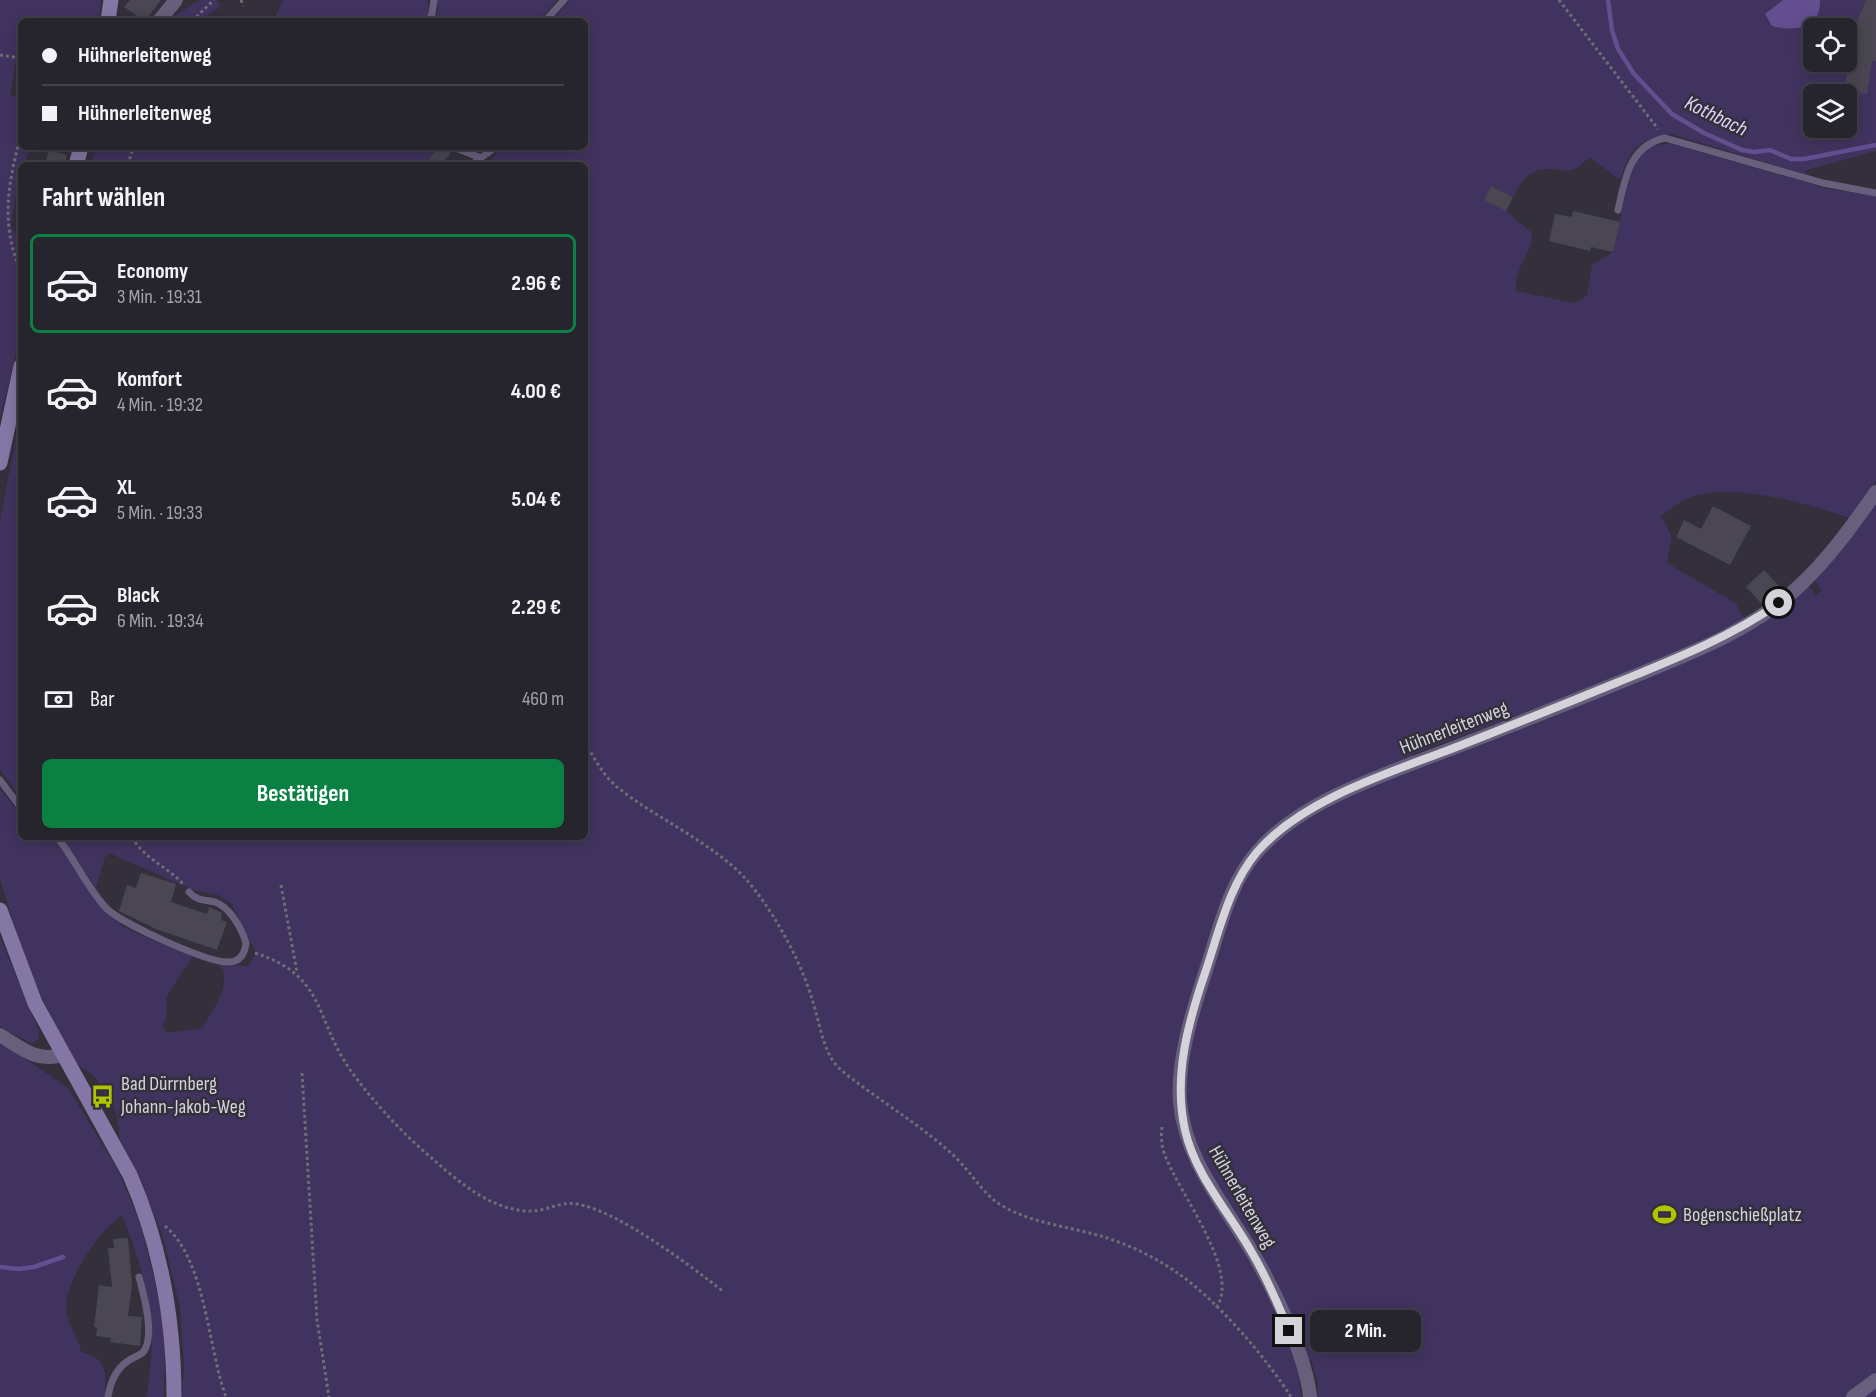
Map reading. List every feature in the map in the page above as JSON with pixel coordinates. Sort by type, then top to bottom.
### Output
[{"type":"main road","points":[[108,18],[111,0]]},
{"type":"main road","points":[[0,462],[18,380]]},
{"type":"main road","points":[[0,910],[35,1003],[130,1175],[147,1217],[166,1290],[174,1346],[174,1397]]},
{"type":"street","points":[[161,18],[176,0]]},
{"type":"street","name":"Hühnerleitenweg","points":[[1310,1397],[1308,1381],[1282,1314],[1257,1262],[1194,1156],[1180,1102],[1181,1067],[1196,999],[1233,892],[1245,867],[1276,833],[1304,813],[1336,797],[1410,765],[1540,716],[1675,660],[1755,620],[1808,578],[1845,535],[1876,492]]},
{"type":"street","points":[[0,1035],[38,1058],[51,1059],[62,1055]]},
{"type":"street","points":[[1853,1397],[1876,1380]]},
{"type":"lane","points":[[430,18],[434,0]]},
{"type":"lane","points":[[548,18],[564,0]]},
{"type":"lane","points":[[1618,210],[1633,159],[1647,144],[1665,138],[1823,183],[1876,193]]},
{"type":"lane","points":[[461,150],[481,158]]},
{"type":"lane","points":[[475,162],[492,150]]},
{"type":"lane","points":[[0,780],[18,804]]},
{"type":"lane","points":[[59,840],[105,907],[127,923],[219,961],[237,960],[245,949],[244,937],[226,910],[214,902],[197,899],[189,892]]},
{"type":"lane","points":[[108,1397],[111,1385],[122,1366],[142,1354],[147,1344],[147,1318],[139,1277]]},
{"type":"path","points":[[195,18],[214,0]]},
{"type":"path","points":[[241,0],[243,6]]},
{"type":"path","points":[[1559,0],[1665,138]]},
{"type":"path","points":[[0,55],[18,58]]},
{"type":"path","points":[[18,148],[2,216],[8,246],[18,265]]},
{"type":"path","points":[[588,747],[601,770],[616,786],[681,829],[744,878],[788,939],[812,998],[824,1043],[834,1063],[848,1076],[932,1136],[955,1156],[992,1199],[1012,1212],[1073,1228],[1147,1254],[1177,1272],[1260,1353],[1291,1397]]},
{"type":"path","points":[[134,840],[145,854],[172,872],[189,892]]},
{"type":"path","points":[[281,885],[297,974]]},
{"type":"path","points":[[245,949],[271,958],[297,974],[309,986],[350,1070],[375,1100],[433,1160],[473,1191],[503,1207],[530,1212],[556,1204],[577,1203],[611,1216],[689,1265],[724,1292]]},
{"type":"path","points":[[302,1073],[317,1320],[329,1397]]},
{"type":"path","points":[[1161,1127],[1164,1155],[1220,1267],[1224,1290],[1216,1308]]},
{"type":"path","points":[[147,1217],[161,1222],[169,1229],[181,1247],[198,1283],[211,1333],[217,1372],[226,1397]]},
{"type":"shaded area","points":[[0,0],[101,0],[99,18],[18,18],[18,61],[16,61],[10,95],[18,97],[18,150],[30,150],[25,162],[18,162],[18,183],[11,225],[18,240],[18,345],[0,418]]},
{"type":"shaded area","points":[[200,0],[217,0],[221,6],[204,18],[171,18]]},
{"type":"shaded area","points":[[283,0],[427,0],[429,11],[426,18],[274,18]]},
{"type":"shaded area","points":[[437,0],[557,0],[542,18],[434,18],[438,11]]},
{"type":"shaded area","points":[[570,0],[1866,0],[1857,21],[1857,18],[1803,18],[1803,72],[1857,72],[1857,32],[1876,40],[1876,151],[1807,170],[1805,174],[1671,134],[1651,139],[1637,148],[1632,153],[1620,180],[1591,158],[1574,169],[1566,171],[1544,169],[1532,173],[1523,180],[1513,197],[1491,186],[1484,200],[1506,211],[1531,232],[1531,245],[1518,273],[1516,291],[1574,303],[1587,295],[1592,265],[1613,252],[1631,170],[1636,160],[1649,147],[1669,143],[1829,189],[1876,196],[1876,481],[1851,518],[1778,498],[1739,492],[1701,494],[1680,502],[1661,516],[1672,537],[1667,563],[1735,603],[1745,619],[1626,675],[1413,754],[1418,769],[1553,717],[1729,639],[1774,616],[1808,585],[1816,595],[1822,590],[1813,578],[1876,500],[1876,1397],[1317,1397],[1318,1383],[1311,1359],[1299,1377],[1301,1397],[182,1397],[184,1365],[180,1308],[162,1233],[120,1139],[117,1114],[95,1077],[76,1063],[26,964],[0,879],[0,789],[18,811],[18,840],[53,840],[110,916],[125,928],[192,957],[166,997],[167,1015],[163,1026],[166,1033],[202,1028],[219,1000],[224,985],[223,969],[217,965],[247,966],[253,960],[255,950],[231,903],[218,895],[193,890],[109,853],[105,857],[96,888],[64,840],[588,840],[588,162],[490,162],[500,150],[588,150],[588,18],[555,18]]},
{"type":"shaded area","points":[[1783,0],[1820,0],[1816,17],[1803,18],[1803,27],[1798,28],[1772,26],[1765,14]]},
{"type":"shaded area","points":[[96,150],[437,150],[427,162],[91,162]]},
{"type":"shaded area","points":[[18,427],[18,795],[0,769],[0,522]]},
{"type":"shaded area","points":[[0,937],[38,1029],[39,1038],[32,1044],[0,1026]]},
{"type":"shaded area","points":[[0,1041],[68,1088],[118,1170],[140,1223],[159,1299],[165,1335],[164,1397],[147,1397],[152,1344],[149,1304],[138,1259],[122,1215],[104,1231],[86,1255],[72,1281],[66,1304],[66,1311],[81,1352],[97,1359],[104,1368],[105,1397],[0,1397]]},
{"type":"building","points":[[130,0],[161,0],[147,18],[140,18],[124,7]]},
{"type":"building","points":[[1866,0],[1876,0],[1876,61],[1872,62],[1867,94],[1857,92],[1857,84],[1845,84],[1847,72],[1857,72],[1857,35],[1859,32],[1857,31],[1857,21]]},
{"type":"building","points":[[49,150],[67,155],[65,162],[46,162]]},
{"type":"building","points":[[436,150],[451,153],[444,162],[426,162]]},
{"type":"building","points":[[1491,186],[1513,197],[1506,211],[1484,200]]},
{"type":"building","points":[[1573,211],[1620,222],[1613,252],[1591,247],[1590,251],[1549,241],[1555,214],[1572,217]]},
{"type":"building","points":[[1713,506],[1751,526],[1730,565],[1676,537],[1684,520],[1701,529]]},
{"type":"building","points":[[1764,570],[1782,589],[1762,604],[1746,587]]},
{"type":"building","points":[[141,873],[176,884],[171,902],[207,914],[209,907],[222,913],[221,920],[227,922],[217,950],[156,929],[119,911],[127,885],[136,888]]},
{"type":"building","points":[[128,1238],[132,1285],[128,1316],[142,1317],[140,1346],[110,1342],[111,1338],[96,1336],[97,1327],[94,1327],[99,1285],[112,1287],[108,1248],[114,1248],[113,1239]]},
{"type":"waterway","name":"Kothbach","points":[[1608,0],[1612,30],[1618,49],[1634,74],[1672,114],[1704,133],[1742,150],[1754,152],[1770,150],[1791,159],[1804,159],[1876,145]]},
{"type":"waterway","points":[[0,1267],[19,1269],[34,1267],[63,1257]]},
{"type":"place","name":"Bad Dürrnberg Johann-Jakob-Weg","points":[[103,1096]]},
{"type":"place","name":"Bogenschießplatz","points":[[1665,1215]]},
{"type":"route","points":[[1289,1331],[1252,1252],[1194,1156],[1185,1132],[1180,1102],[1181,1067],[1196,999],[1233,892],[1245,867],[1276,833],[1304,813],[1336,797],[1410,765],[1540,716],[1675,660],[1755,620],[1779,603]]}]
